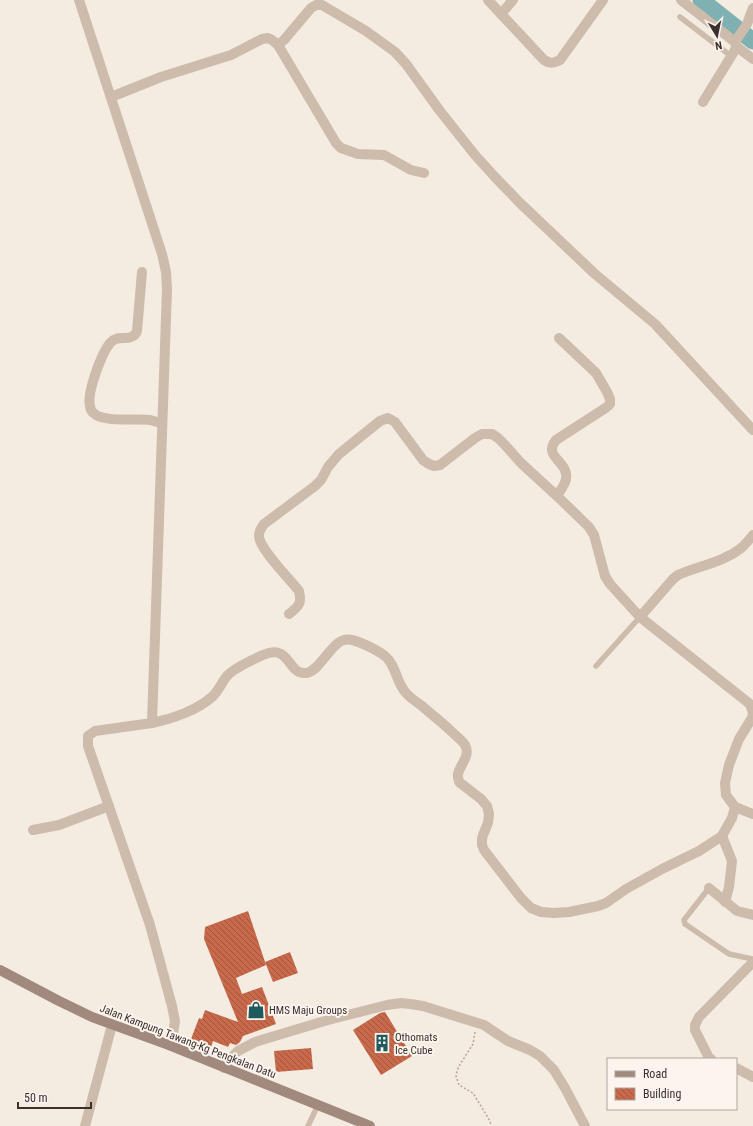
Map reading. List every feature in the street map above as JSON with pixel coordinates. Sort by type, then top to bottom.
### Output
[{"type":"street","points":[[79,0],[162,254],[166,272],[167,289],[152,723]]},
{"type":"street","points":[[488,0],[544,60],[552,63],[560,60],[603,0]]},
{"type":"street","points":[[501,14],[513,0]]},
{"type":"street","points":[[681,0],[736,42],[753,59]]},
{"type":"street","points":[[278,45],[317,3],[366,31],[395,52],[406,64],[440,111],[475,155],[494,176],[541,224],[595,274],[655,324],[753,430]]},
{"type":"street","points":[[703,102],[732,56],[735,50],[736,42],[747,24],[753,8]]},
{"type":"street","points":[[111,97],[161,77],[231,55],[262,39],[268,38],[278,45],[340,148],[358,154],[384,155],[411,170],[424,174]]},
{"type":"street","points":[[142,272],[137,331],[134,336],[116,339],[111,342],[101,358],[91,390],[91,410],[98,416],[109,419],[150,420],[162,424]]},
{"type":"street","points":[[557,496],[565,483],[566,474],[562,465],[552,454],[551,450],[553,444],[556,440],[610,404],[610,399],[607,392],[596,373],[559,338]]},
{"type":"street","points":[[289,614],[298,606],[301,600],[299,591],[263,548],[258,536],[264,524],[316,486],[328,467],[339,454],[384,419],[388,418],[395,422],[422,460],[434,466],[446,462],[482,434],[492,434],[498,438],[521,463],[589,527],[594,535],[605,576],[610,584],[640,617],[750,704],[753,713],[752,718],[739,739],[729,765],[725,783],[726,795],[735,807],[753,814]]},
{"type":"street","points":[[640,617],[678,575],[717,562],[733,554],[753,536]]},
{"type":"street","points":[[169,1045],[174,1034],[175,1021],[172,1006],[150,925],[88,746],[88,736],[95,731],[152,723],[167,720],[182,714],[214,695],[228,674],[264,654],[277,652],[287,659],[294,669],[300,673],[308,674],[316,668],[337,644],[343,640],[352,639],[390,660],[400,686],[407,694],[442,722],[465,745],[465,758],[458,774],[459,782],[481,799],[487,806],[489,814],[488,823],[483,835],[482,845],[521,898],[531,908],[541,912],[554,913],[586,909],[598,906],[613,899],[626,889],[699,851],[722,836],[732,818],[735,807]]},
{"type":"street","points":[[33,830],[59,825],[109,806]]},
{"type":"street","points":[[722,836],[732,861],[726,902]]},
{"type":"street","points":[[709,888],[737,911],[753,915]]},
{"type":"street","points":[[709,1058],[695,1030],[695,1025],[699,1017],[753,962]]},
{"type":"street","name":"Jalan Kampung Tawang-Kg Pengkalan Datu","points":[[0,970],[92,1017],[169,1045],[370,1126]]},
{"type":"street","points":[[224,1068],[238,1051],[255,1042],[387,1005],[401,1003],[423,1006],[477,1022],[492,1029],[508,1041],[540,1056],[554,1070],[585,1126]]},
{"type":"street","points":[[85,1126],[112,1025]]},
{"type":"street","points":[[737,1069],[753,1077]]},
{"type":"lane","points":[[680,17],[732,56]]},
{"type":"lane","points":[[596,666],[640,617]]},
{"type":"lane","points":[[709,888],[684,920],[685,924],[729,954],[753,959]]},
{"type":"lane","points":[[308,1126],[318,1105]]},
{"type":"path","points":[[477,1022],[473,1044],[456,1071],[456,1076],[459,1084],[473,1094],[490,1121],[491,1126]]},
{"type":"building","points":[[248,911],[266,965],[236,978],[242,994],[262,987],[276,1024],[243,1036],[240,1042],[236,1045],[230,1043],[228,1047],[213,1041],[211,1047],[191,1039],[199,1018],[202,1019],[205,1010],[238,1022],[204,939],[205,927]]},
{"type":"building","points":[[290,952],[298,973],[273,982],[265,962]]},
{"type":"building","name":"Othomats Ice Cube","points":[[385,1012],[412,1056],[381,1075],[353,1030],[380,1013]]},
{"type":"building","points":[[311,1048],[313,1069],[276,1072],[274,1051]]},
{"type":"waterway","points":[[701,0],[753,41]]},
{"type":"place","name":"HMS Maju Groups","points":[[256,1010]]},
{"type":"place","name":"Othomats Ice Cube","points":[[382,1043]]}]
